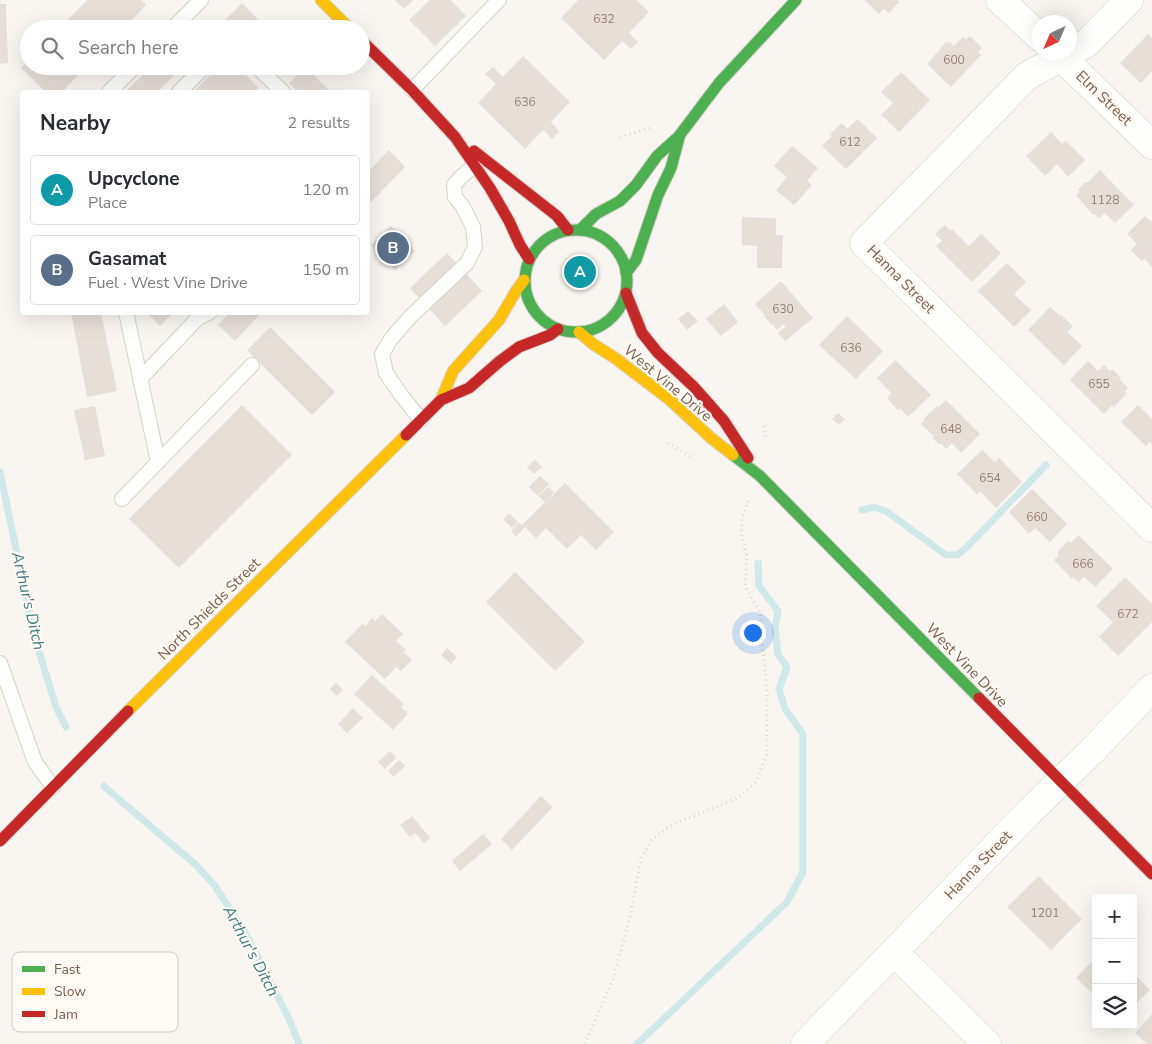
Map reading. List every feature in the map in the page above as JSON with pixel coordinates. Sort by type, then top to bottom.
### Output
[{"type":"main road","points":[[321,0],[341,20]]},
{"type":"main road","points":[[581,229],[596,214],[620,201],[636,185],[657,156],[679,136],[719,83],[796,0]]},
{"type":"main road","points":[[370,49],[412,90],[455,137],[500,205],[529,259]]},
{"type":"main road","points":[[626,273],[636,260],[658,195],[671,168],[679,136]]},
{"type":"main road","points":[[455,137],[557,216],[568,230]]},
{"type":"main road","points":[[581,229],[596,234],[611,244],[620,258],[626,273],[627,283],[626,293],[621,306],[613,316],[602,325],[580,332],[558,329],[537,313],[531,304],[524,280],[525,269],[535,249],[554,234],[581,229]]},
{"type":"main road","name":"North Shields Street","points":[[0,841],[441,400],[454,371],[499,320],[524,280]]},
{"type":"main road","name":"West Vine Drive","points":[[626,293],[642,333],[658,353],[692,386],[724,422],[760,476]]},
{"type":"main road","name":"North Shields Street","points":[[441,400],[469,388],[519,347],[550,335],[558,329]]},
{"type":"main road","name":"West Vine Drive","points":[[580,332],[593,344],[616,358],[669,399],[711,438],[760,476],[1152,874]]},
{"type":"street","points":[[1000,0],[1032,30]]},
{"type":"street","name":"Hanna Street","points":[[1077,47],[1087,43],[1129,0]]},
{"type":"street","name":"Hanna Street","points":[[1052,60],[1028,76],[864,243],[1152,528]]},
{"type":"street","name":"Elm Street","points":[[1064,60],[1152,145]]},
{"type":"street","name":"Hanna Street","points":[[805,1044],[1152,688]]},
{"type":"street","points":[[894,952],[987,1044]]},
{"type":"lane","points":[[181,20],[201,0]]},
{"type":"lane","points":[[412,90],[499,0]]},
{"type":"lane","points":[[111,90],[126,75]]},
{"type":"lane","points":[[181,90],[196,75]]},
{"type":"lane","points":[[263,75],[274,90]]},
{"type":"lane","points":[[422,420],[386,373],[382,354],[391,339],[410,317],[467,263],[475,248],[473,227],[463,207],[455,197],[454,185],[475,165]]},
{"type":"lane","points":[[130,315],[140,379],[158,462]]},
{"type":"lane","points":[[140,379],[198,318],[204,315]]},
{"type":"lane","points":[[122,499],[252,366]]},
{"type":"lane","points":[[0,662],[35,762],[57,782]]},
{"type":"path","points":[[586,1044],[613,979],[630,917],[641,860],[652,839],[670,826],[737,798],[756,782],[766,754],[767,691],[760,613],[745,586],[747,557],[741,532],[742,518],[760,476]]},
{"type":"building","points":[[87,0],[141,0],[146,5],[132,20],[68,20]]},
{"type":"building","points":[[395,0],[413,0],[404,9]]},
{"type":"building","points":[[430,0],[451,0],[466,16],[435,46],[409,20]]},
{"type":"building","points":[[578,0],[636,0],[649,12],[629,33],[638,42],[631,49],[622,41],[604,60],[561,18]]},
{"type":"building","points":[[865,0],[897,0],[899,2],[889,13],[884,9],[879,14]]},
{"type":"building","points":[[242,3],[258,20],[225,20]]},
{"type":"building","points":[[0,4],[6,4],[8,63],[0,64]]},
{"type":"building","points":[[1148,34],[1152,38],[1152,71],[1141,83],[1120,63]]},
{"type":"building","points":[[970,36],[982,48],[978,52],[981,55],[951,87],[927,64],[946,42],[950,42],[954,46],[963,37],[966,40]]},
{"type":"building","points":[[523,56],[570,102],[551,122],[559,131],[552,139],[543,130],[525,149],[478,103],[496,84],[485,74],[493,67],[503,77]]},
{"type":"building","points":[[901,72],[930,100],[899,132],[881,115],[893,103],[881,92]]},
{"type":"building","points":[[28,75],[78,75],[64,90],[44,90]]},
{"type":"building","points":[[143,75],[175,75],[159,90],[127,90]]},
{"type":"building","points":[[210,75],[246,75],[259,88],[256,90],[195,90]]},
{"type":"building","points":[[297,75],[313,75],[329,90],[296,90],[289,83]]},
{"type":"building","points":[[858,119],[877,138],[846,169],[822,146],[832,136],[830,134],[842,123],[847,129]]},
{"type":"building","points":[[1051,132],[1062,144],[1066,141],[1085,160],[1068,177],[1057,164],[1045,176],[1026,156]]},
{"type":"building","points":[[792,146],[818,168],[807,181],[812,185],[794,205],[776,190],[787,177],[774,166]]},
{"type":"building","points":[[389,150],[405,167],[370,203],[370,170]]},
{"type":"building","points":[[1100,170],[1134,205],[1115,223],[1105,213],[1099,218],[1093,215],[1076,195],[1080,192],[1078,190],[1085,182],[1087,183]]},
{"type":"building","points":[[1145,216],[1152,222],[1152,267],[1144,259],[1142,261],[1131,250],[1137,244],[1127,234]]},
{"type":"building","points":[[742,217],[776,218],[776,235],[783,235],[782,268],[757,268],[757,246],[742,245]]},
{"type":"building","points":[[945,225],[950,231],[952,229],[969,246],[981,234],[1001,253],[972,282],[936,246],[942,241],[935,234]]},
{"type":"building","points":[[391,226],[415,251],[395,270],[371,245]]},
{"type":"building","points":[[447,253],[482,291],[445,326],[410,288]]},
{"type":"building","points":[[1007,263],[1026,282],[1014,294],[1031,310],[1014,327],[978,291]]},
{"type":"building","points":[[781,281],[813,318],[785,341],[778,333],[786,326],[784,324],[777,330],[755,304]]},
{"type":"building","points":[[724,304],[738,322],[721,336],[706,319]]},
{"type":"building","points":[[1050,307],[1073,326],[1067,332],[1082,346],[1064,365],[1028,330]]},
{"type":"building","points":[[688,311],[698,321],[687,330],[678,319]]},
{"type":"building","points":[[72,315],[102,315],[117,391],[87,397]]},
{"type":"building","points":[[149,315],[171,315],[160,326]]},
{"type":"building","points":[[227,315],[259,315],[235,341],[218,325]]},
{"type":"building","points":[[847,316],[883,351],[856,379],[819,345]]},
{"type":"building","points":[[270,327],[335,392],[312,415],[247,350]]},
{"type":"building","points":[[895,360],[931,395],[908,417],[900,408],[898,410],[887,398],[891,393],[877,378]]},
{"type":"building","points":[[1088,361],[1098,371],[1104,365],[1110,371],[1112,369],[1128,388],[1125,392],[1126,394],[1114,407],[1112,405],[1104,414],[1070,380]]},
{"type":"building","points":[[946,400],[980,434],[961,453],[952,443],[946,449],[941,443],[939,444],[932,438],[934,436],[921,424],[925,420],[923,419]]},
{"type":"building","points":[[242,405],[292,455],[179,568],[129,519]]},
{"type":"building","points":[[1138,405],[1152,419],[1152,444],[1149,442],[1146,446],[1121,422]]},
{"type":"building","points":[[95,406],[105,456],[85,460],[74,410]]},
{"type":"building","points":[[838,413],[845,419],[839,425],[832,419]]},
{"type":"building","points":[[982,450],[995,462],[999,458],[1022,482],[996,508],[980,491],[977,494],[957,474]]},
{"type":"building","points":[[535,460],[542,467],[534,474],[527,467]]},
{"type":"building","points":[[540,476],[549,484],[538,496],[529,487]]},
{"type":"building","points":[[565,483],[614,532],[596,550],[581,535],[567,549],[546,528],[536,538],[525,527],[516,537],[511,531],[519,522],[522,525],[545,502],[539,496],[548,487],[554,492],[547,501]]},
{"type":"building","points":[[1032,489],[1067,524],[1050,542],[1035,528],[1029,534],[1009,512]]},
{"type":"building","points":[[509,513],[518,522],[512,528],[503,519]]},
{"type":"building","points":[[1078,535],[1113,569],[1095,587],[1084,577],[1079,582],[1073,577],[1072,579],[1054,560],[1059,555],[1057,553],[1068,541],[1071,543]]},
{"type":"building","points":[[515,572],[585,642],[555,671],[486,602]]},
{"type":"building","points":[[1125,577],[1152,604],[1152,622],[1118,656],[1099,637],[1113,622],[1096,606]]},
{"type":"building","points":[[382,614],[403,634],[396,641],[406,650],[403,652],[412,660],[401,671],[396,667],[385,679],[345,642],[362,624],[365,626],[372,618],[375,621]]},
{"type":"building","points":[[447,648],[457,657],[451,664],[441,655]]},
{"type":"building","points":[[372,675],[404,704],[401,707],[408,714],[393,730],[354,694]]},
{"type":"building","points":[[336,683],[343,690],[337,696],[330,689]]},
{"type":"building","points":[[353,708],[363,718],[347,733],[338,724]]},
{"type":"building","points":[[390,751],[396,758],[385,769],[378,762]]},
{"type":"building","points":[[399,760],[405,766],[394,777],[388,771]]},
{"type":"building","points":[[541,796],[553,807],[512,850],[501,839]]},
{"type":"building","points":[[412,816],[430,838],[424,843],[415,833],[410,837],[400,825]]},
{"type":"building","points":[[483,834],[492,844],[460,871],[452,861]]},
{"type":"building","points":[[1039,876],[1082,919],[1051,950],[1007,907]]},
{"type":"building","points":[[1092,961],[1092,993],[1076,978]]},
{"type":"building","points":[[1137,977],[1150,990],[1137,1002]]},
{"type":"building","points":[[1152,1014],[1152,1044],[1147,1044],[1135,1033]]},
{"type":"waterway","points":[[862,510],[874,507],[886,511],[946,555],[957,555],[1046,465]]},
{"type":"waterway","name":"Arthur's Ditch","points":[[0,472],[34,635],[56,707],[66,727]]},
{"type":"waterway","points":[[637,1044],[787,902],[803,872],[803,734],[785,709],[779,689],[787,667],[778,654],[775,628],[778,611],[759,586],[758,563]]},
{"type":"waterway","name":"Arthur's Ditch","points":[[104,786],[195,864],[215,886],[245,932],[289,1019],[299,1044]]},
{"type":"traffic: fast","points":[[581,229],[596,214],[620,201],[636,185],[657,156],[679,136],[719,83],[796,0]]},
{"type":"traffic: fast","points":[[626,273],[636,260],[658,195],[671,168],[679,138]]},
{"type":"traffic: fast","points":[[576,230],[596,234],[612,245],[623,261],[627,281],[623,301],[612,317],[596,328],[576,332],[556,328],[540,317],[529,301],[525,281],[529,261],[540,245],[556,234],[576,230]]},
{"type":"traffic: fast","points":[[733,455],[760,476],[979,698]]},
{"type":"traffic: slow","points":[[321,0],[341,20]]},
{"type":"traffic: slow","points":[[441,400],[453,371],[499,320],[524,280]]},
{"type":"traffic: slow","points":[[579,332],[669,399],[711,438],[733,455]]},
{"type":"traffic: slow","points":[[128,711],[406,435]]},
{"type":"traffic: jam","points":[[370,49],[412,90],[455,137],[490,188],[529,259]]},
{"type":"traffic: jam","points":[[474,151],[557,216],[568,230]]},
{"type":"traffic: jam","points":[[626,293],[642,333],[658,353],[693,386],[724,421],[748,458]]},
{"type":"traffic: jam","points":[[406,435],[441,400],[469,388],[519,347],[550,335],[558,329]]},
{"type":"traffic: jam","points":[[979,698],[1152,874]]},
{"type":"traffic: jam","points":[[0,841],[128,711]]},
{"type":"place","name":"Gasamat","points":[[393,248]]},
{"type":"place","name":"Upcyclone","points":[[580,272]]}]
